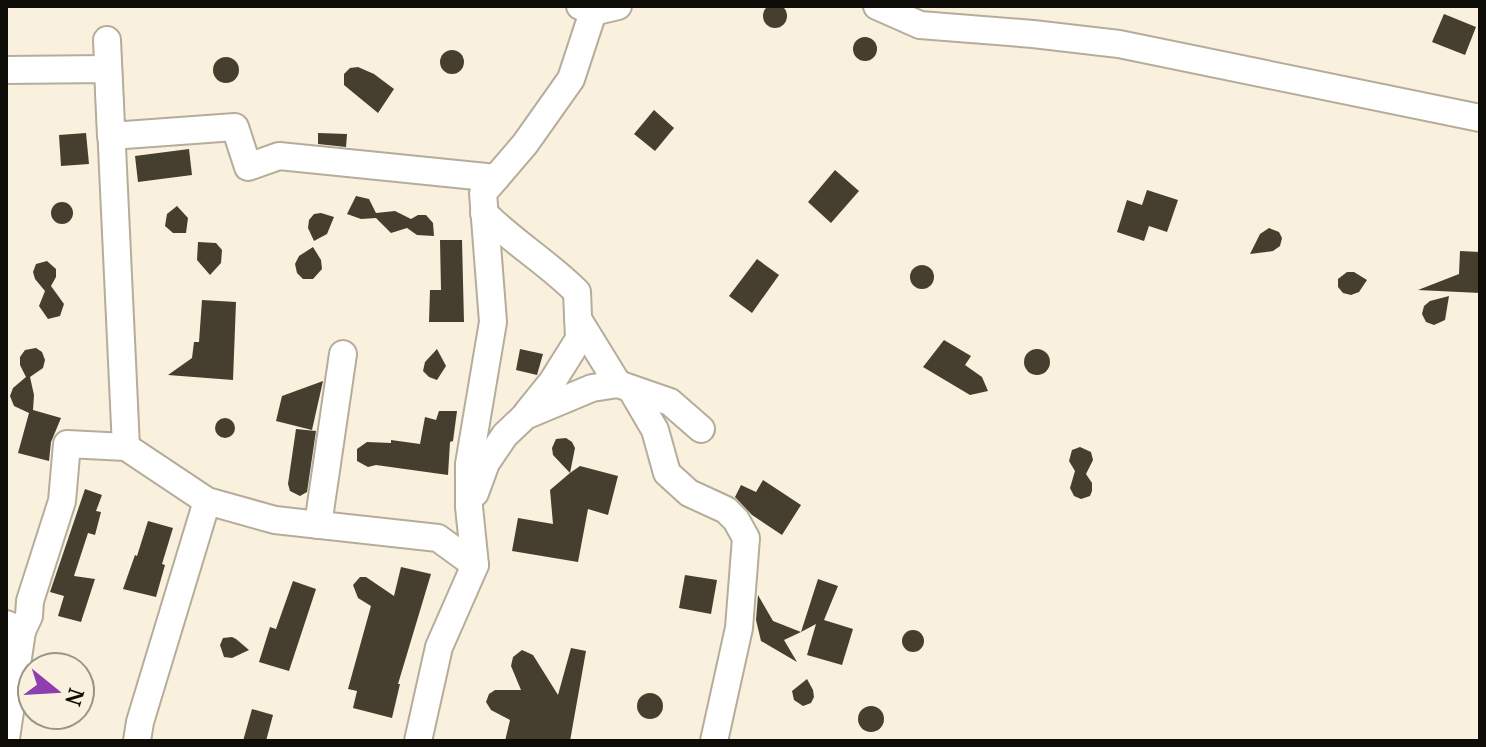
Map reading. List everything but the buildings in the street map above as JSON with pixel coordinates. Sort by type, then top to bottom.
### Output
[{"type":"street","points":[[877,6],[920,25],[1119,44],[1480,118]]},
{"type":"street","points":[[418,741],[439,647],[475,565],[469,507],[469,464],[493,322],[483,193],[525,144],[571,79],[597,8]]},
{"type":"street","points":[[107,40],[111,136],[235,127],[248,167],[279,156],[496,178]]},
{"type":"street","points":[[6,70],[108,69]]},
{"type":"street","points":[[108,69],[126,447]]},
{"type":"street","points":[[469,507],[486,463],[505,435],[552,382],[579,339],[577,292],[551,266],[509,238],[484,213]]},
{"type":"street","points":[[578,319],[655,430],[667,473],[689,493],[726,510],[746,538],[739,628],[714,741]]},
{"type":"street","points":[[318,525],[343,354]]},
{"type":"street","points":[[525,416],[592,388],[625,386],[670,402],[701,429]]},
{"type":"street","points":[[6,738],[14,628],[29,616],[30,601],[62,501],[67,444],[126,447],[207,501],[275,520],[438,538],[475,565]]},
{"type":"street","points":[[137,741],[140,722],[207,501]]}]
